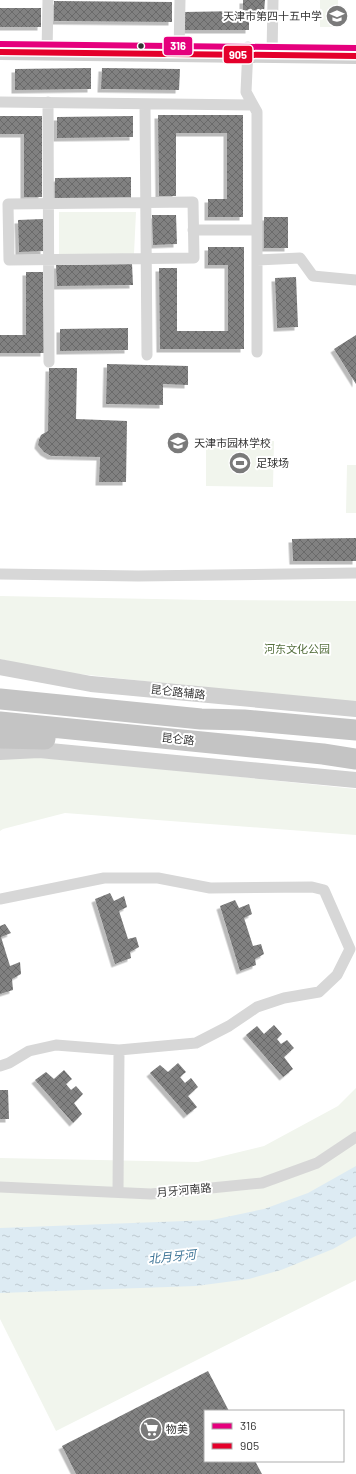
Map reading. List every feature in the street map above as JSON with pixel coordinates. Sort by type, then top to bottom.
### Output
[{"type":"highway","points":[[0,686],[203,710],[244,720]]},
{"type":"highway","name":"昆仑路","points":[[0,699],[201,719],[244,720],[356,730]]},
{"type":"highway","name":"昆仑路","points":[[0,722],[323,754],[356,760]]},
{"type":"highway","points":[[0,732],[57,740],[231,757],[323,762],[356,760]]},
{"type":"highway","points":[[0,738],[57,740]]},
{"type":"main road","points":[[0,44],[47,48],[248,51],[356,48]]},
{"type":"main road","points":[[0,52],[47,48]]},
{"type":"main road","points":[[272,51],[356,56]]},
{"type":"main road","name":"昆仑路辅路","points":[[0,668],[91,684],[356,709]]},
{"type":"main road","points":[[0,752],[39,750],[356,780]]},
{"type":"street","points":[[47,48],[48,0]]},
{"type":"street","points":[[179,50],[180,0]]},
{"type":"street","points":[[272,51],[273,0]]},
{"type":"street","points":[[248,51],[246,92],[252,106],[257,112],[257,352]]},
{"type":"street","points":[[0,102],[252,106]]},
{"type":"street","points":[[48,102],[49,362]]},
{"type":"street","points":[[145,104],[147,355]]},
{"type":"street","points":[[193,202],[194,258],[9,260],[4,232],[8,204],[48,204],[193,202]]},
{"type":"street","points":[[193,230],[257,230]]},
{"type":"street","points":[[257,260],[300,258],[313,276],[356,280]]},
{"type":"street","points":[[0,574],[138,576],[356,573]]},
{"type":"street","points":[[0,899],[104,878],[158,878],[210,888],[312,887],[324,890],[350,949],[337,975],[319,992],[284,998],[257,1007],[229,1026],[196,1043],[119,1050],[56,1045],[29,1051],[9,1063],[0,1066]]},
{"type":"street","points":[[118,1192],[119,1050]]},
{"type":"street","name":"月牙河南路","points":[[0,1188],[151,1194],[262,1183],[317,1162],[356,1137]]},
{"type":"green space","points":[[320,0],[338,0],[339,27],[320,27]]},
{"type":"green space","points":[[59,212],[136,212],[134,254],[59,255]]},
{"type":"green space","name":"足球场","points":[[206,439],[274,441],[273,487],[206,486]]},
{"type":"green space","points":[[347,465],[356,465],[356,513],[346,513]]},
{"type":"green space","name":"河东文化公园","points":[[0,596],[356,601],[356,704],[52,671],[0,659]]},
{"type":"green space","points":[[22,757],[87,761],[356,789],[356,835],[65,813],[0,831],[0,758]]},
{"type":"green space","points":[[356,1088],[356,1280],[56,1431],[0,1319],[0,1158],[198,1162],[264,1146],[338,1106]]},
{"type":"water","name":"北月牙河","points":[[356,1166],[356,1236],[333,1249],[281,1270],[249,1279],[196,1286],[0,1293],[0,1228],[212,1220],[264,1209],[308,1193]]},
{"type":"building","points":[[243,0],[265,0],[264,12],[249,11],[249,30],[184,30],[184,12],[243,11]]},
{"type":"building","points":[[54,1],[172,2],[172,22],[54,21]]},
{"type":"building","points":[[0,8],[41,8],[41,27],[0,27]]},
{"type":"building","points":[[91,68],[91,89],[15,90],[15,69]]},
{"type":"building","points":[[102,68],[180,69],[179,90],[101,89]]},
{"type":"building","points":[[158,115],[243,115],[243,217],[208,217],[208,199],[227,199],[227,133],[176,133],[176,196],[159,196]]},
{"type":"building","points":[[0,116],[42,116],[42,197],[24,197],[24,134],[0,134]]},
{"type":"building","points":[[133,116],[133,137],[57,138],[57,117]]},
{"type":"building","points":[[131,177],[131,198],[55,199],[55,178]]},
{"type":"building","points":[[152,215],[176,215],[177,244],[153,245]]},
{"type":"building","points":[[264,217],[288,217],[288,248],[264,248]]},
{"type":"building","points":[[43,219],[44,251],[19,252],[18,220]]},
{"type":"building","points":[[208,247],[244,247],[244,349],[160,349],[159,268],[177,268],[177,331],[228,331],[228,265],[208,265]]},
{"type":"building","points":[[132,264],[133,285],[57,286],[56,265]]},
{"type":"building","points":[[26,272],[43,272],[44,353],[0,353],[0,335],[26,335]]},
{"type":"building","points":[[296,277],[298,327],[277,328],[275,278]]},
{"type":"building","points":[[128,328],[128,350],[60,351],[60,329]]},
{"type":"building","points":[[356,335],[356,384],[334,349]]},
{"type":"building","points":[[107,364],[188,366],[188,385],[163,384],[163,405],[106,404]]},
{"type":"building","points":[[49,368],[77,368],[76,419],[127,421],[126,482],[99,482],[100,457],[51,456],[44,452],[38,445],[41,435],[48,431]]},
{"type":"building","points":[[356,538],[356,561],[293,561],[292,539]]},
{"type":"building","points":[[110,893],[114,901],[124,896],[127,907],[119,911],[128,939],[136,937],[139,947],[130,952],[131,958],[115,964],[95,899]]},
{"type":"building","points":[[235,900],[239,908],[249,904],[252,914],[244,918],[253,946],[261,944],[264,954],[255,959],[256,965],[240,971],[220,906]]},
{"type":"building","points":[[5,924],[11,933],[1,937],[10,966],[20,962],[21,974],[12,979],[13,990],[0,994],[0,926]]},
{"type":"building","points":[[274,1025],[282,1034],[277,1039],[281,1044],[287,1040],[294,1048],[284,1057],[293,1069],[283,1077],[246,1035],[257,1026],[264,1034]]},
{"type":"building","points":[[178,1063],[186,1072],[180,1077],[185,1083],[191,1078],[198,1087],[188,1096],[197,1107],[187,1115],[150,1073],[160,1065],[168,1072]]},
{"type":"building","points":[[64,1070],[72,1079],[66,1084],[71,1090],[76,1086],[83,1094],[74,1103],[82,1114],[73,1123],[35,1080],[46,1072],[54,1079]]},
{"type":"building","points":[[0,1090],[8,1090],[9,1119],[0,1119]]},
{"type":"building","name":"物美","points":[[208,1371],[228,1410],[204,1410],[204,1462],[256,1462],[262,1474],[76,1474],[62,1446]]},
{"type":"transit line","name":"316","points":[[0,44],[356,48]]},
{"type":"transit line","name":"905","points":[[0,52],[356,56]]},
{"type":"place","name":"天津市第四十五中学","points":[[337,16]]},
{"type":"place","name":"天津市园林学校","points":[[178,443]]},
{"type":"place","name":"足球场","points":[[240,463]]},
{"type":"place","name":"物美","points":[[151,1429]]}]
